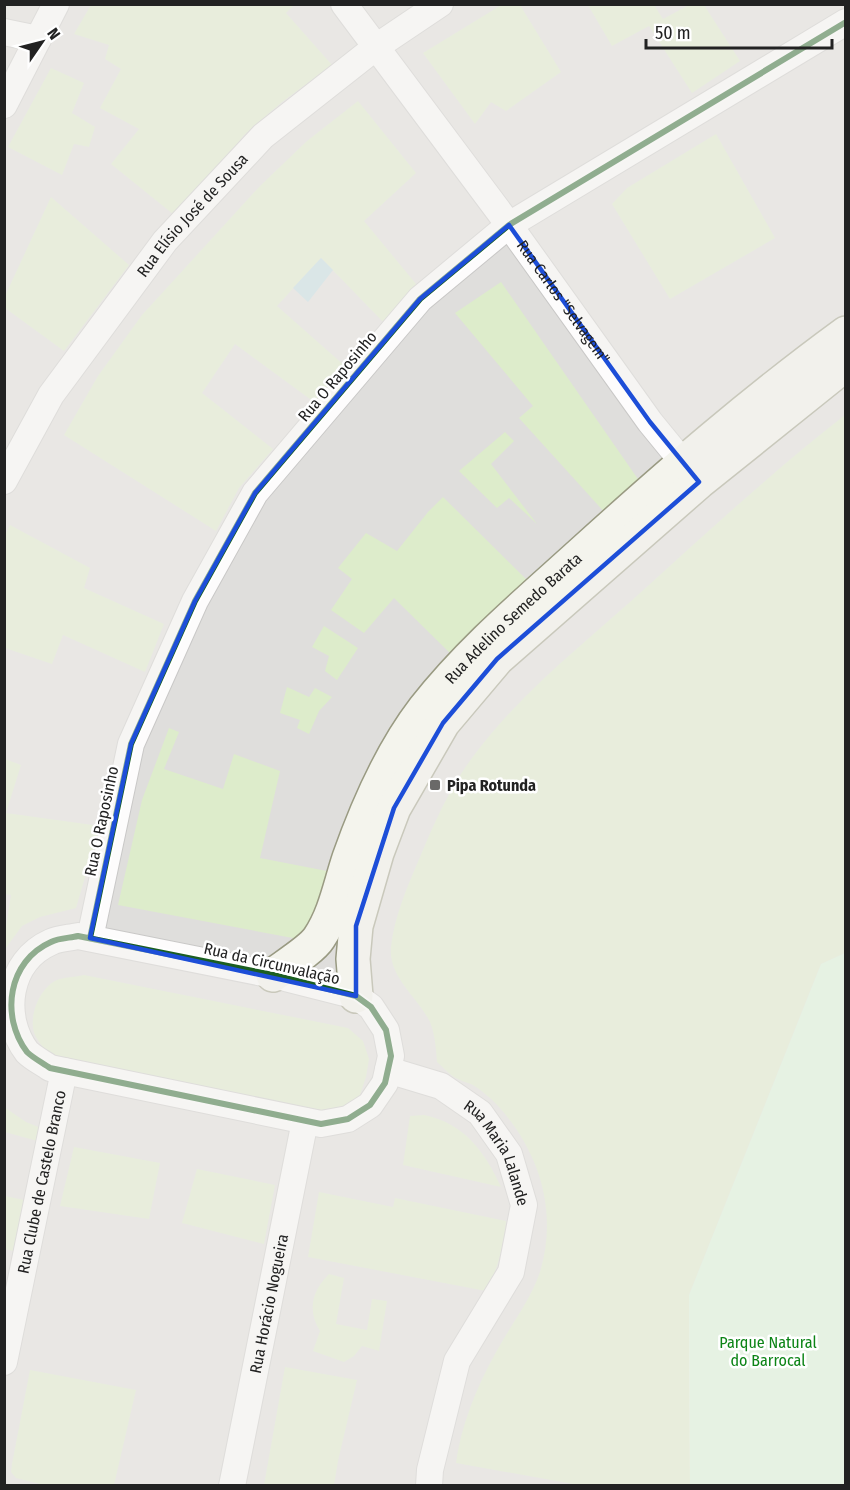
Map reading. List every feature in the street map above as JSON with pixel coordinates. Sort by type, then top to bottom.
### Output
[{"type":"main road","name":"Rua Adelino Semedo Barata","points":[[356,996],[353,959],[356,926],[377,853],[394,808],[443,723],[497,659],[691,471],[811,358],[846,333]]},
{"type":"main road","name":"Rua Adelino Semedo Barata","points":[[273,975],[318,940],[331,915],[349,857],[372,801],[398,748],[423,710],[481,644],[691,471],[846,364]]},
{"type":"street","points":[[4,105],[56,4]]},
{"type":"street","name":"Rua Carlos \"Selvagem\"","points":[[345,4],[509,225],[650,422],[691,471]]},
{"type":"street","name":"Rua Elísio José de Sousa","points":[[4,481],[51,395],[165,241],[263,136],[376,47],[440,4]]},
{"type":"street","name":"Rua O Raposinho","points":[[90,938],[131,744],[195,601],[255,493],[420,299],[509,225],[846,22]]},
{"type":"street","points":[[4,32],[38,39]]},
{"type":"street","name":"Rua da Circunvalação","points":[[78,936],[273,975],[356,996],[371,1007],[386,1030],[391,1056],[385,1083],[370,1105],[348,1119],[321,1124],[50,1068],[28,1053],[13,1030],[6,1003],[9,976],[29,955],[52,941],[78,936]]},
{"type":"street","name":"Rua Maria Lalande","points":[[388,1070],[441,1086],[480,1113],[509,1154],[525,1205],[511,1272],[457,1361],[430,1470],[429,1485]]},
{"type":"street","name":"Rua Clube de Castelo Branco","points":[[4,1362],[64,1071]]},
{"type":"street","name":"Rua Horácio Nogueira","points":[[232,1485],[304,1121]]},
{"type":"highlighted area","points":[[509,225],[650,422],[699,482],[497,659],[443,723],[394,808],[356,926],[356,996],[90,938],[131,744],[195,601],[255,493],[420,299]]},
{"type":"shaded area","points":[[5,5],[845,5],[845,1234],[689,1296],[674,1485],[5,1486]]},
{"type":"green space","points":[[503,4],[520,5],[561,72],[506,111],[491,102],[475,124],[423,53]]},
{"type":"green space","points":[[91,5],[294,5],[286,13],[332,65],[282,102],[244,135],[215,173],[173,214],[111,164],[139,129],[100,108],[121,69],[105,59],[109,45],[74,34]]},
{"type":"green space","points":[[588,5],[654,5],[663,19],[689,5],[704,5],[740,61],[692,93],[649,26],[612,46]]},
{"type":"green space","points":[[51,68],[84,83],[72,113],[95,127],[89,147],[74,144],[62,175],[8,147]]},
{"type":"green space","points":[[358,101],[416,173],[364,221],[421,290],[387,326],[321,258],[277,306],[345,366],[314,402],[235,344],[202,393],[273,449],[239,488],[216,531],[64,435],[98,376],[142,315],[260,186],[307,141]]},
{"type":"green space","points":[[716,134],[775,238],[670,299],[612,204],[627,188]]},
{"type":"green space","points":[[51,197],[129,265],[64,351],[5,308],[5,296]]},
{"type":"green space","points":[[501,282],[640,482],[607,515],[519,418],[533,406],[455,313]]},
{"type":"green space","points":[[845,415],[845,953],[821,964],[689,1295],[690,1485],[579,1485],[456,1463],[463,1431],[480,1384],[537,1281],[545,1250],[546,1206],[535,1164],[513,1125],[486,1094],[454,1077],[437,1062],[430,1022],[394,968],[391,947],[398,913],[406,890],[458,778],[494,730],[559,665],[746,498]]},
{"type":"green space","points":[[505,432],[514,441],[491,464],[537,524],[509,498],[497,508],[459,471]]},
{"type":"green space","points":[[443,497],[530,583],[453,656],[394,598],[364,633],[331,610],[352,579],[338,568],[366,533],[397,551]]},
{"type":"green space","points":[[10,525],[90,568],[84,588],[164,624],[145,672],[63,635],[52,664],[5,648],[4,537]]},
{"type":"green space","points":[[324,626],[358,648],[337,680],[325,671],[329,656],[312,647]]},
{"type":"green space","points":[[287,687],[309,697],[315,688],[332,697],[319,711],[309,734],[297,728],[300,720],[280,713]]},
{"type":"green space","points":[[169,728],[179,732],[164,769],[223,789],[234,754],[280,771],[260,858],[332,872],[320,914],[298,939],[118,905],[142,800]]},
{"type":"green space","points":[[5,759],[21,765],[6,813],[100,826],[76,908],[40,917],[22,926],[5,949],[5,932],[11,895],[5,894]]},
{"type":"green space","name":"Parque Natural do Barrocal","points":[[845,953],[845,1485],[690,1485],[689,1295],[821,964]]},
{"type":"green space","points":[[84,975],[348,1028],[363,1041],[369,1059],[360,1095],[343,1108],[322,1110],[60,1063],[35,1035],[34,1011],[42,994],[53,982]]},
{"type":"green space","points":[[4,1107],[26,1122],[41,1128],[41,1142],[5,1132]]},
{"type":"green space","points":[[424,1115],[451,1125],[472,1141],[488,1162],[501,1187],[403,1165],[410,1116]]},
{"type":"green space","points":[[74,1147],[160,1163],[149,1219],[60,1206]]},
{"type":"green space","points":[[197,1169],[275,1185],[264,1244],[182,1223]]},
{"type":"green space","points":[[319,1192],[393,1207],[395,1198],[506,1221],[500,1257],[486,1291],[308,1257]]},
{"type":"green space","points":[[5,1196],[24,1200],[13,1251],[5,1249]]},
{"type":"green space","points":[[329,1274],[344,1278],[336,1324],[367,1330],[372,1299],[387,1301],[379,1351],[362,1346],[354,1356],[344,1362],[313,1351],[320,1331],[314,1316],[313,1301],[323,1280]]},
{"type":"green space","points":[[285,1367],[357,1380],[334,1485],[264,1485]]},
{"type":"green space","points":[[30,1370],[136,1390],[114,1485],[44,1485],[16,1478],[11,1472]]},
{"type":"water","points":[[321,258],[333,270],[308,302],[293,288]]},
{"type":"cycle path","points":[[90,938],[131,744],[195,601],[255,493],[420,299],[509,225],[846,22]]},
{"type":"cycle path","points":[[78,936],[273,975],[356,996],[371,1007],[386,1030],[391,1056],[385,1083],[370,1105],[348,1119],[321,1124],[50,1068],[27,1052],[19,1038],[13,1022],[11,1006],[13,991],[17,976],[25,962],[37,951],[54,941],[78,936]]},
{"type":"place","name":"Pipa Rotunda","points":[[435,785]]}]
